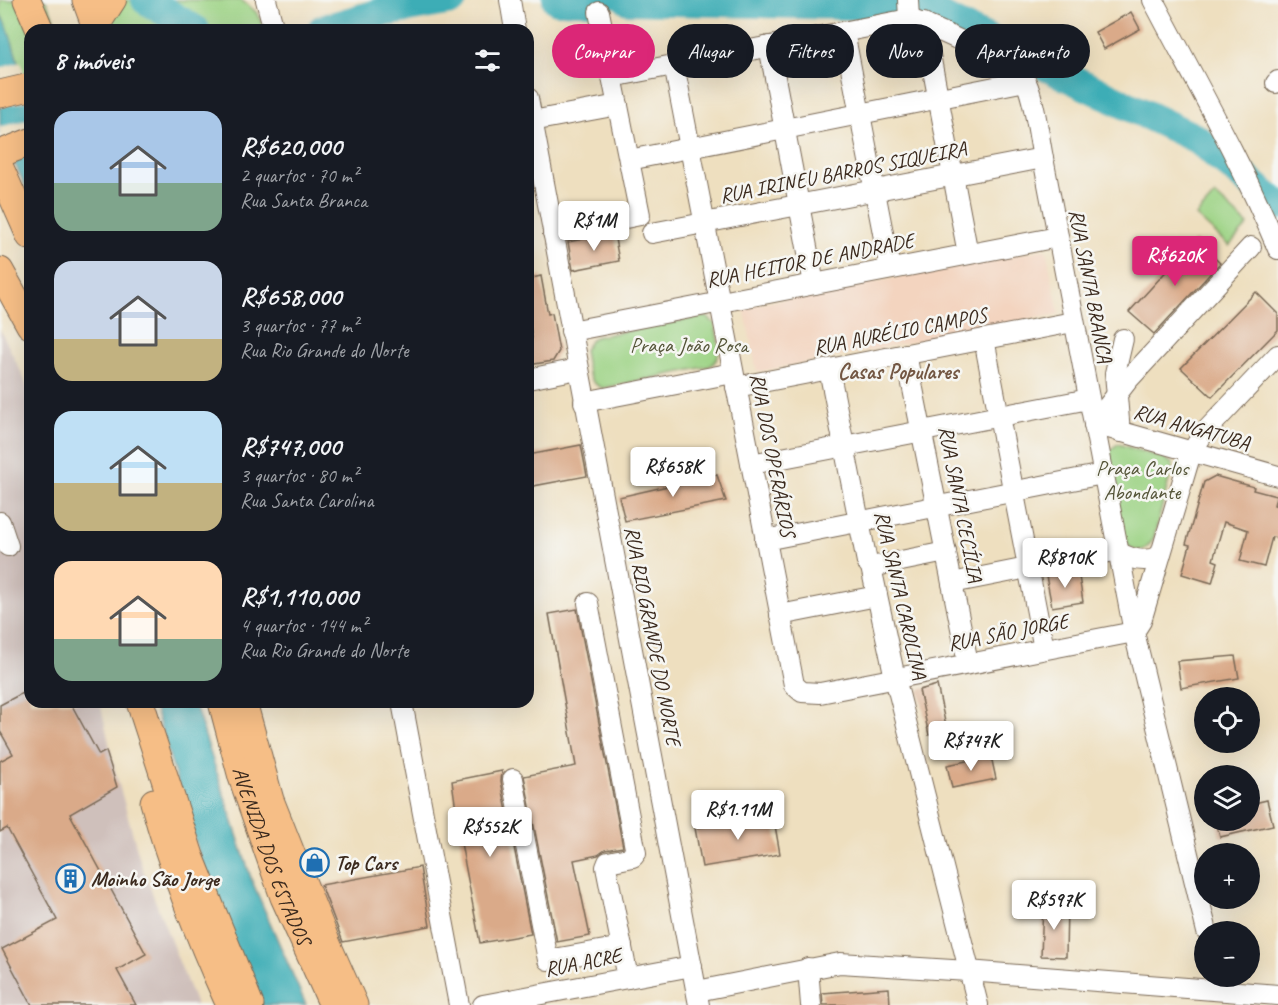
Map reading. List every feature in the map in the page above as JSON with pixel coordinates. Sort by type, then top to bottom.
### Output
[{"type":"highway","points":[[27,0],[37,24]]},
{"type":"highway","points":[[76,0],[88,24]]},
{"type":"highway","points":[[86,0],[90,24]]},
{"type":"highway","points":[[0,94],[24,88]]},
{"type":"highway","points":[[9,154],[24,213]]},
{"type":"highway","points":[[0,271],[24,314]]},
{"type":"highway","points":[[130,708],[167,846],[208,956],[243,1005]]},
{"type":"highway","points":[[142,708],[190,855],[243,1005]]},
{"type":"highway","name":"AVENIDA DOS ESTADOS","points":[[224,708],[242,777],[284,897],[333,1005]]},
{"type":"highway","name":"AVENIDA DOS ESTADOS","points":[[245,708],[274,810],[322,934],[354,1005]]},
{"type":"main road","points":[[95,24],[114,0]]},
{"type":"street","points":[[266,0],[272,24]]},
{"type":"street","points":[[1153,0],[1260,205],[1278,249]]},
{"type":"street","points":[[511,5],[514,24]]},
{"type":"street","points":[[599,12],[601,24]]},
{"type":"street","points":[[629,160],[1025,81],[1009,67],[911,12],[854,29]]},
{"type":"street","points":[[911,12],[938,98],[968,254]]},
{"type":"street","points":[[553,233],[640,215],[612,78]]},
{"type":"street","name":"RUA DOS OPERÁRIOS","points":[[676,78],[794,685],[802,692],[820,693]]},
{"type":"street","points":[[775,78],[814,284]]},
{"type":"street","points":[[853,78],[890,269]]},
{"type":"street","name":"RUA SANTA BRANCA","points":[[1025,81],[1043,158],[1134,632],[1204,921]]},
{"type":"street","points":[[534,121],[618,105]]},
{"type":"street","name":"RUA RIO GRANDE DO NORTE","points":[[534,132],[698,998]]},
{"type":"street","name":"RUA IRINEU BARROS SIQUEIRA","points":[[652,233],[1043,158]]},
{"type":"street","name":"RUA HEITOR DE ANDRADE","points":[[571,331],[1058,237]]},
{"type":"street","points":[[1094,424],[1128,380],[1251,247]]},
{"type":"street","name":"RUA AURÉLIO CAMPOS","points":[[734,380],[829,369],[1073,322]]},
{"type":"street","points":[[984,339],[1044,649]]},
{"type":"street","points":[[1120,432],[1116,364],[1124,339]]},
{"type":"street","name":"RUA SANTA CECÍLIA","points":[[906,354],[968,663]]},
{"type":"street","points":[[1134,632],[1141,621],[1191,453],[1203,434],[1278,355]]},
{"type":"street","points":[[534,378],[578,369]]},
{"type":"street","name":"RUA SANTA CAROLINA","points":[[829,369],[867,562],[871,567],[895,678],[978,1005]]},
{"type":"street","points":[[584,402],[734,380]]},
{"type":"street","points":[[751,464],[1089,399]]},
{"type":"street","name":"RUA ANGATUBA","points":[[1094,424],[1278,476]]},
{"type":"street","points":[[765,540],[1103,474]]},
{"type":"street","points":[[0,522],[8,546]]},
{"type":"street","points":[[952,583],[1118,551],[1125,556],[1143,561],[1160,556]]},
{"type":"street","points":[[871,567],[946,552]]},
{"type":"street","points":[[780,615],[877,596]]},
{"type":"street","points":[[588,603],[636,853],[633,858],[606,864],[628,978]]},
{"type":"street","name":"RUA SÃO JORGE","points":[[820,693],[1134,632]]},
{"type":"street","points":[[403,708],[459,1005]]},
{"type":"street","points":[[513,779],[548,960],[622,947]]},
{"type":"street","points":[[698,998],[808,968],[840,963],[1278,995]]},
{"type":"street","name":"RUA ACRE","points":[[483,1005],[692,966]]},
{"type":"street","points":[[808,968],[810,1005]]},
{"type":"shaded area","points":[[1046,249],[1059,314],[757,372],[744,307]]},
{"type":"shaded area","points":[[0,329],[24,378],[24,708],[101,708],[115,770],[142,867],[196,1005],[0,1005]]},
{"type":"green space","points":[[0,0],[46,0],[56,24],[24,24],[24,83],[9,32],[0,13]]},
{"type":"green space","points":[[116,0],[241,0],[256,12],[262,24],[109,24]]},
{"type":"green space","points":[[1215,195],[1248,225],[1229,246],[1196,216]]},
{"type":"green space","name":"Praça João Rosa","points":[[707,317],[715,324],[719,352],[715,362],[710,366],[603,388],[597,386],[590,377],[584,350],[595,337]]},
{"type":"green space","name":"Praça Carlos Abondante","points":[[1118,444],[1163,458],[1173,464],[1154,537],[1147,547],[1140,550],[1131,548],[1122,541],[1109,455],[1110,450]]},
{"type":"water","points":[[0,13],[9,31],[24,82],[24,183],[0,134]]},
{"type":"water","points":[[155,708],[196,708],[252,881],[306,1005],[260,1005],[210,891]]},
{"type":"pier","points":[[21,62],[24,72],[24,101],[0,107],[0,68]]},
{"type":"pier","points":[[24,121],[24,153],[0,141],[0,127]]},
{"type":"building","points":[[1131,12],[1140,29],[1104,49],[1095,32]]},
{"type":"building","points":[[614,233],[619,261],[573,270],[568,242]]},
{"type":"building","points":[[1195,240],[1220,263],[1154,334],[1129,312]]},
{"type":"building","points":[[541,276],[548,314],[552,313],[559,351],[553,361],[534,364],[534,278]]},
{"type":"building","points":[[1256,292],[1278,314],[1278,330],[1212,397],[1181,368]]},
{"type":"building","points":[[581,445],[587,476],[534,486],[534,454]]},
{"type":"building","points":[[717,475],[726,501],[625,521],[619,497]]},
{"type":"building","points":[[1215,476],[1276,496],[1274,505],[1278,506],[1278,538],[1272,537],[1264,567],[1240,561],[1248,530],[1224,522],[1213,560],[1218,562],[1212,583],[1182,574],[1190,545],[1186,544],[1204,482]]},
{"type":"building","points":[[1078,570],[1083,602],[1052,607],[1046,576]]},
{"type":"building","points":[[577,609],[623,847],[574,860],[590,936],[557,942],[524,776],[576,766],[549,614]]},
{"type":"building","points":[[1235,656],[1239,678],[1181,688],[1177,661]]},
{"type":"building","points":[[937,685],[947,731],[929,735],[919,690]]},
{"type":"building","name":"Moinho São Jorge","points":[[24,692],[24,708],[73,708],[99,755],[106,751],[117,787],[70,814],[146,954],[117,970],[136,1005],[32,1005],[2,949],[57,920],[7,828],[0,832],[0,761],[13,754],[0,731],[0,705]]},
{"type":"building","points":[[991,756],[996,779],[952,788],[947,765]]},
{"type":"building","points":[[502,771],[501,781],[531,934],[480,943],[460,838],[452,781]]},
{"type":"building","points":[[1267,800],[1273,825],[1260,828],[1260,802]]},
{"type":"building","points":[[773,814],[780,854],[702,867],[695,828]]},
{"type":"building","points":[[1219,831],[1246,831],[1220,837]]},
{"type":"building","points":[[420,867],[430,926],[343,942],[321,885]]},
{"type":"building","points":[[1043,904],[1067,905],[1066,957],[1041,956]]},
{"type":"building","points":[[889,988],[890,1005],[823,1005],[822,993]]},
{"type":"waterway","points":[[146,0],[185,24]]},
{"type":"waterway","points":[[342,24],[380,13],[452,0]]},
{"type":"waterway","points":[[557,0],[601,0]]},
{"type":"waterway","points":[[628,0],[890,6],[936,14],[1197,139],[1278,205]]},
{"type":"place","name":"Top Cars","points":[[314,863]]},
{"type":"place","name":"Moinho São Jorge","points":[[70,879]]},
{"type":"district","name":"Casas Populares","points":[[898,371]]}]
